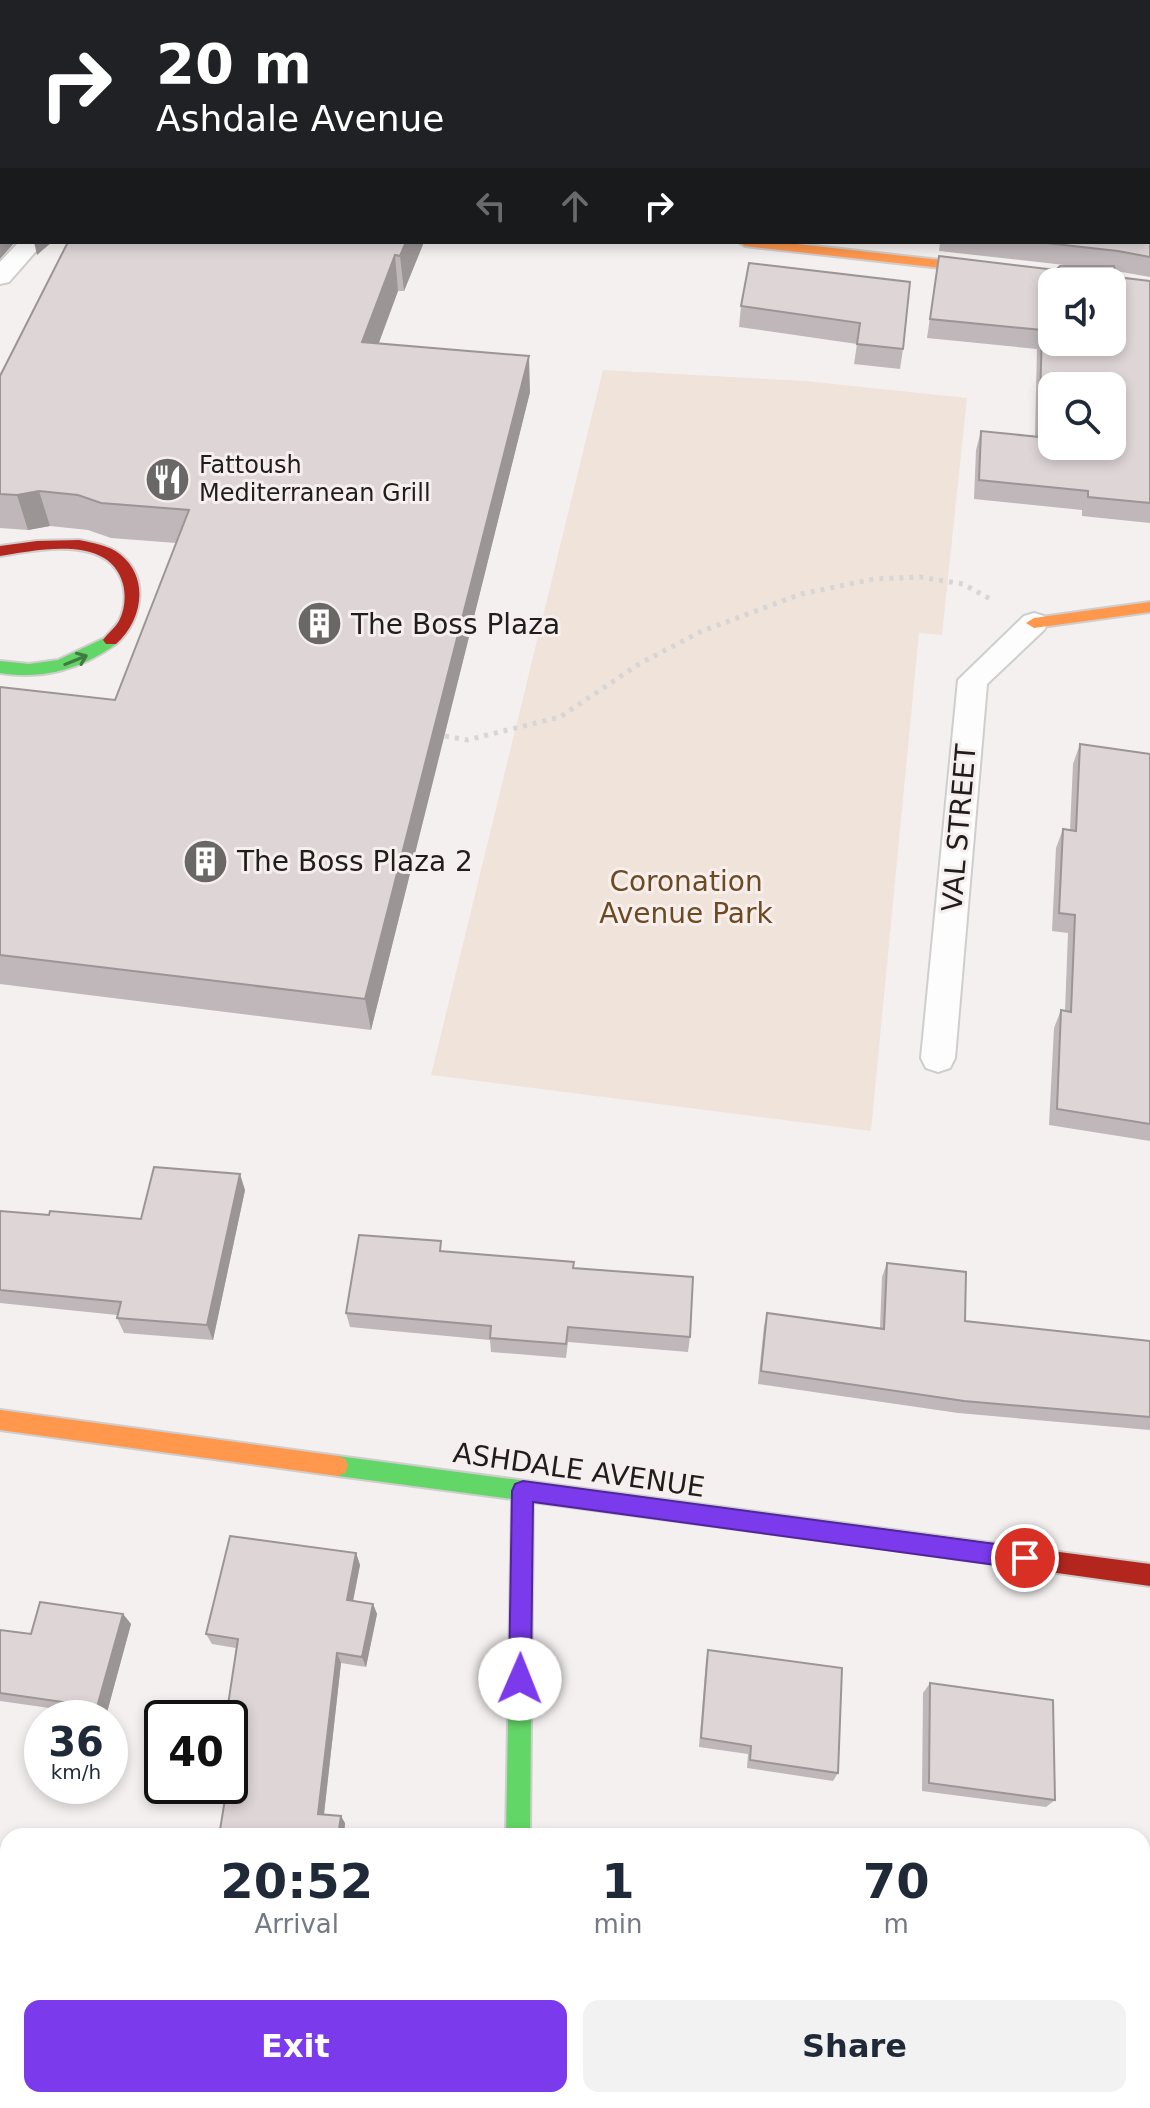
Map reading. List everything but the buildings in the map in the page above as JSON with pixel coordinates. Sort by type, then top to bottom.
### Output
[{"type":"street","points":[[763,244],[1038,275]]},
{"type":"street","points":[[0,551],[29,542],[60,539],[89,544],[113,555],[129,571],[135,591],[131,613],[118,634],[96,651],[68,664],[37,670],[0,667]]},
{"type":"street","points":[[1034,623],[1150,607]]},
{"type":"street","name":"ASHDALE AVENUE","points":[[0,1420],[1150,1575]]},
{"type":"street","points":[[518,1828],[523,1491]]},
{"type":"lane","points":[[0,277],[30,244]]},
{"type":"lane","name":"VAL STREET","points":[[938,1058],[973,680],[1034,623]]},
{"type":"path","points":[[445,736],[467,740],[560,717],[639,664],[702,631],[757,608],[838,584],[920,577],[963,584],[1034,623]]},
{"type":"green space","name":"Coronation Avenue Park","points":[[603,370],[805,381],[967,398],[942,635],[919,633],[871,1131],[431,1075]]},
{"type":"traffic: fast","points":[[0,667],[29,670],[58,666],[86,656],[111,640]]},
{"type":"traffic: fast","points":[[338,1466],[879,1538]]},
{"type":"traffic: fast","points":[[518,1828],[523,1491]]},
{"type":"traffic: slow","points":[[763,244],[1038,275]]},
{"type":"traffic: slow","points":[[1034,623],[1150,607]]},
{"type":"traffic: slow","points":[[0,1420],[338,1466]]},
{"type":"traffic: jam","points":[[0,551],[58,544],[79,545],[99,549],[115,558],[127,571],[132,605],[121,630],[111,640]]},
{"type":"traffic: jam","points":[[879,1538],[1150,1575]]},
{"type":"place","name":"Fattoush Mediterranean Grill","points":[[168,479]]},
{"type":"place","name":"The Boss Plaza","points":[[320,624]]},
{"type":"place","name":"The Boss Plaza 2","points":[[206,861]]},
{"type":"route","points":[[520,1679],[523,1491],[1025,1558]]}]
